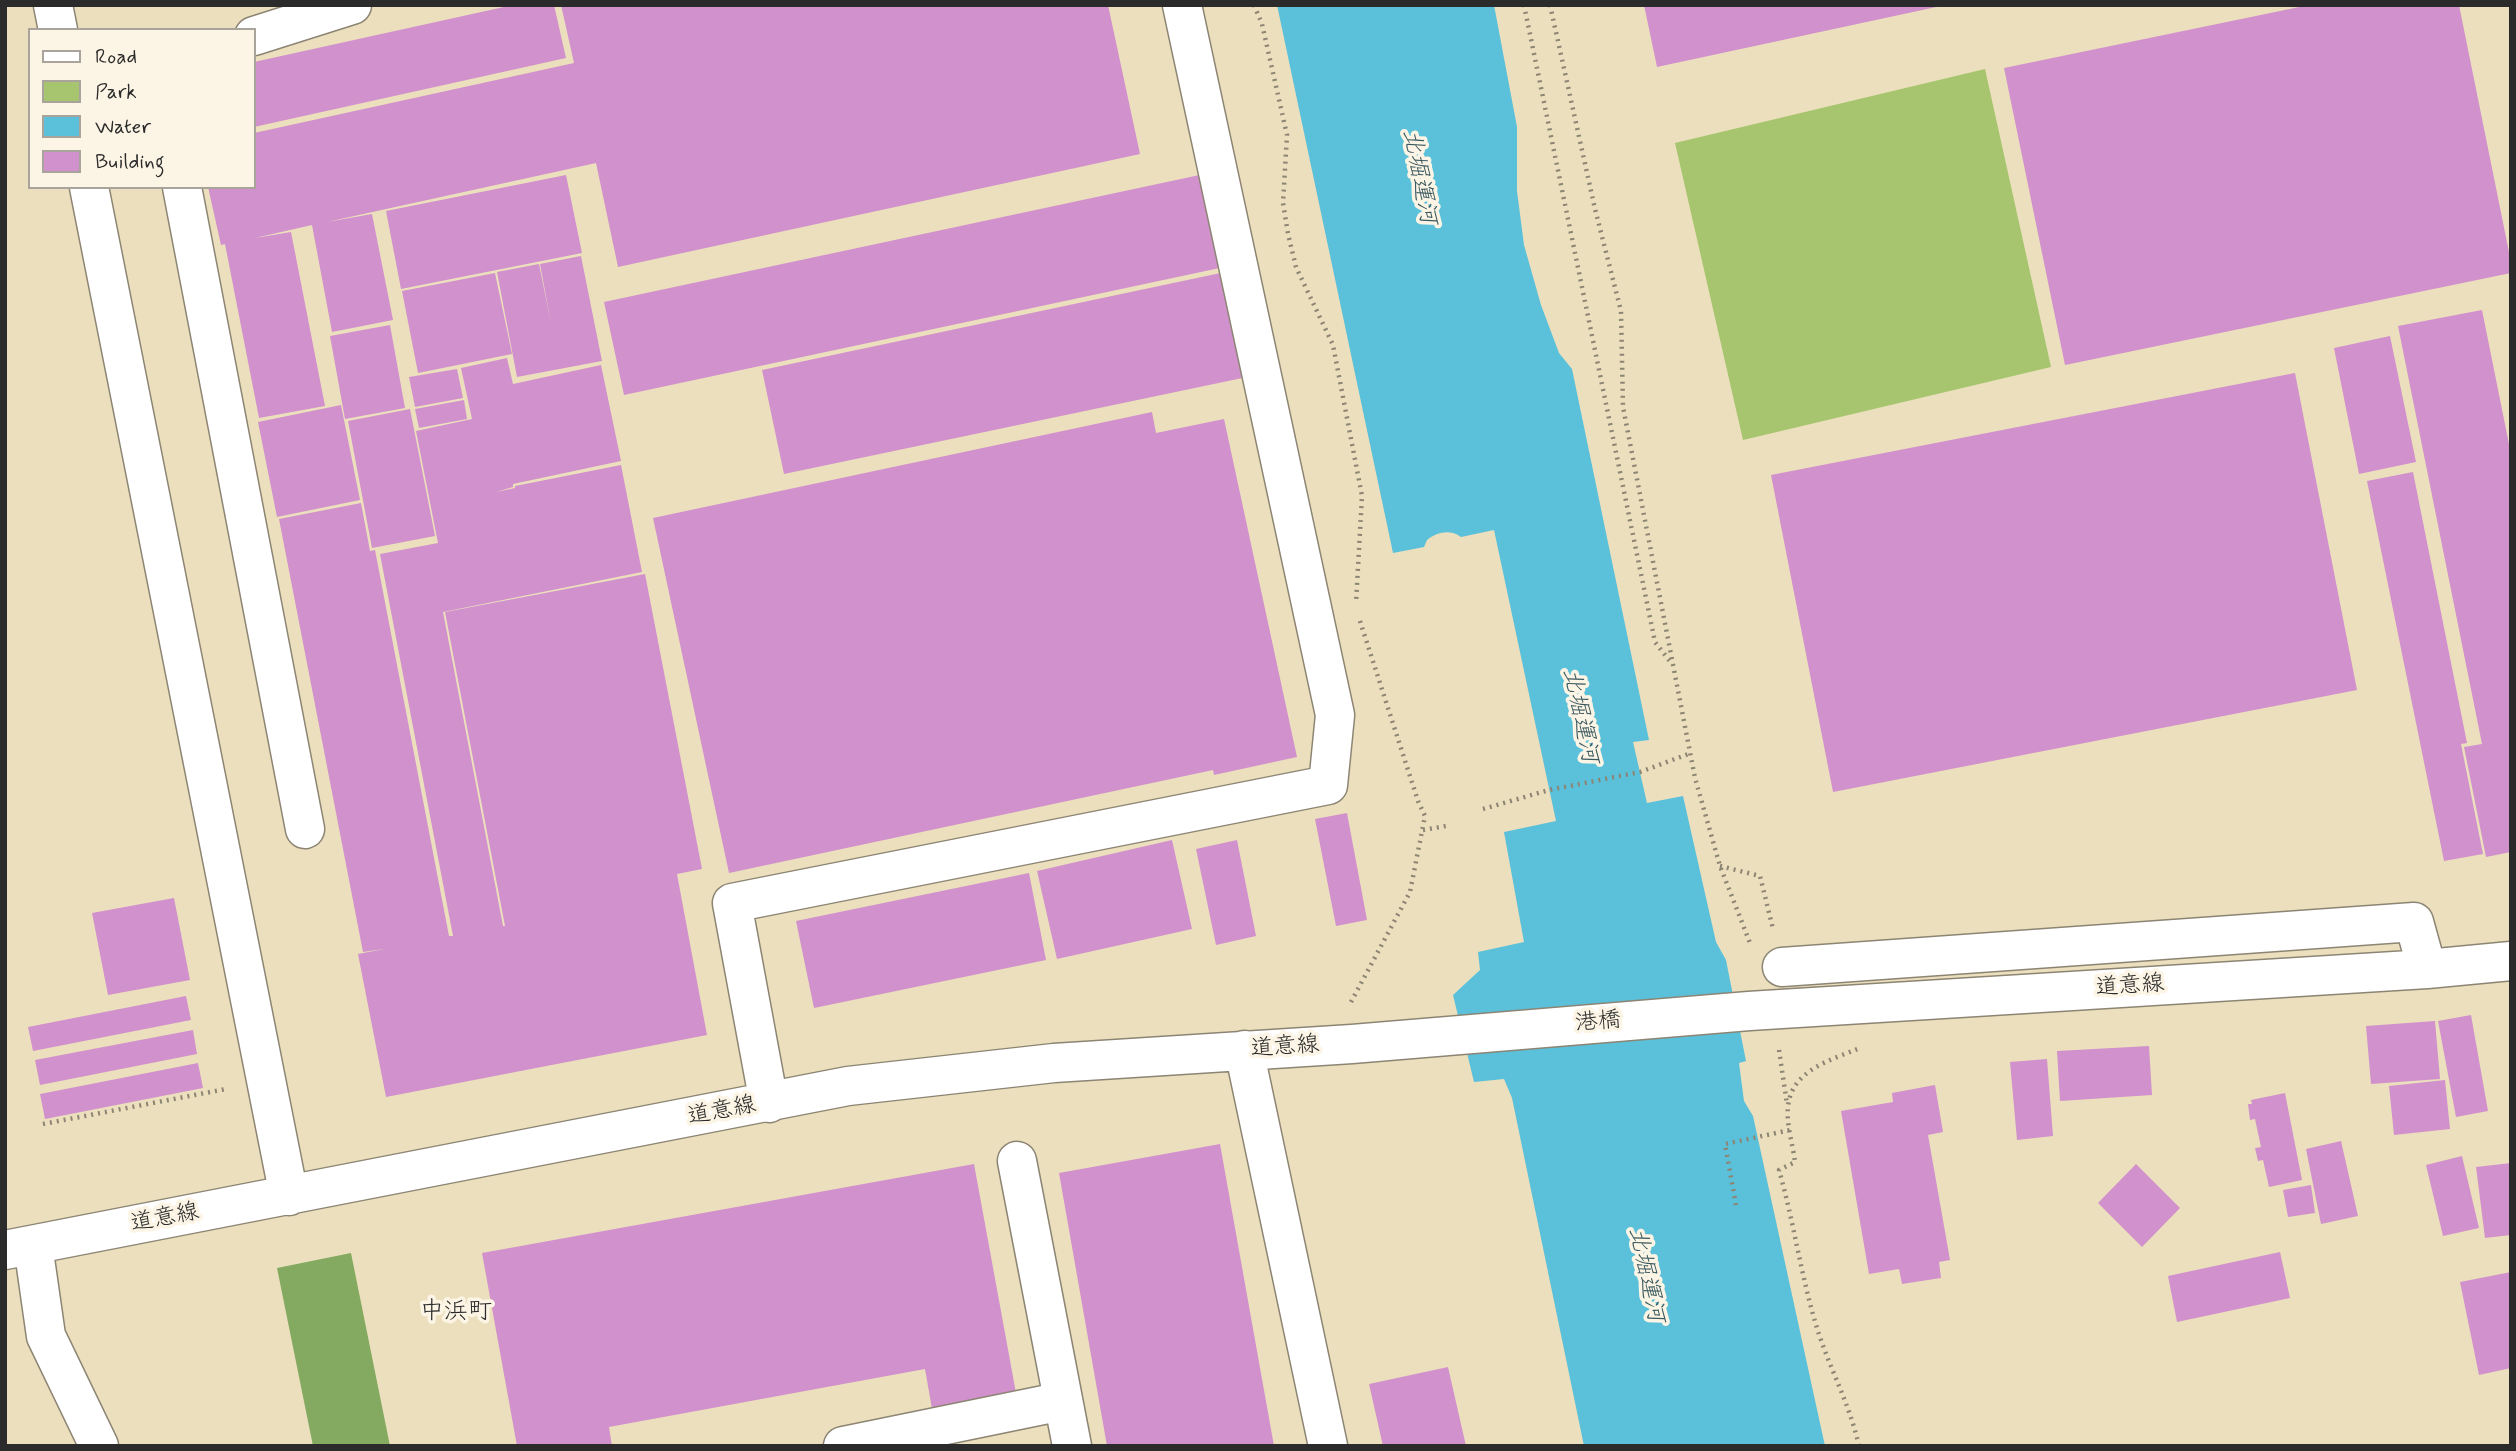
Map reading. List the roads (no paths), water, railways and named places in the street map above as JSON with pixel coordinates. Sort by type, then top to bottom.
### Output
[{"type":"street","points":[[53,5],[58,28]]},
{"type":"street","points":[[256,35],[352,5]]},
{"type":"street","points":[[769,1103],[732,903],[1328,785],[1335,715],[1181,5]]},
{"type":"street","points":[[89,189],[289,1196]]},
{"type":"street","points":[[181,189],[305,829]]},
{"type":"street","points":[[1783,967],[2414,922],[2427,969]]},
{"type":"street","name":"道意線","points":[[1749,1011],[2427,969],[2511,961]]},
{"type":"street","name":"港橋","points":[[1447,1035],[1749,1011]]},
{"type":"street","name":"道意線","points":[[19,1248],[848,1086],[1054,1063],[1447,1035]]},
{"type":"street","points":[[1244,1050],[1328,1446]]},
{"type":"street","points":[[1017,1161],[1072,1446]]},
{"type":"street","points":[[19,1248],[46,1336],[99,1446]]},
{"type":"street","points":[[843,1446],[1063,1401]]},
{"type":"water","name":"北堀運河","points":[[1277,5],[1494,5],[1517,127],[1517,191],[1524,245],[1541,305],[1559,353],[1572,369],[1649,740],[1633,742],[1647,803],[1683,796],[1716,942],[1726,960],[1746,1061],[1739,1063],[1744,1101],[1753,1116],[1825,1446],[1584,1446],[1512,1098],[1504,1079],[1474,1082],[1453,995],[1480,970],[1478,952],[1524,942],[1504,832],[1556,821],[1494,530],[1461,537],[1448,532],[1439,533],[1427,540],[1424,547],[1393,553]]},
{"type":"district","name":"中浜町","points":[[456,1313]]}]
